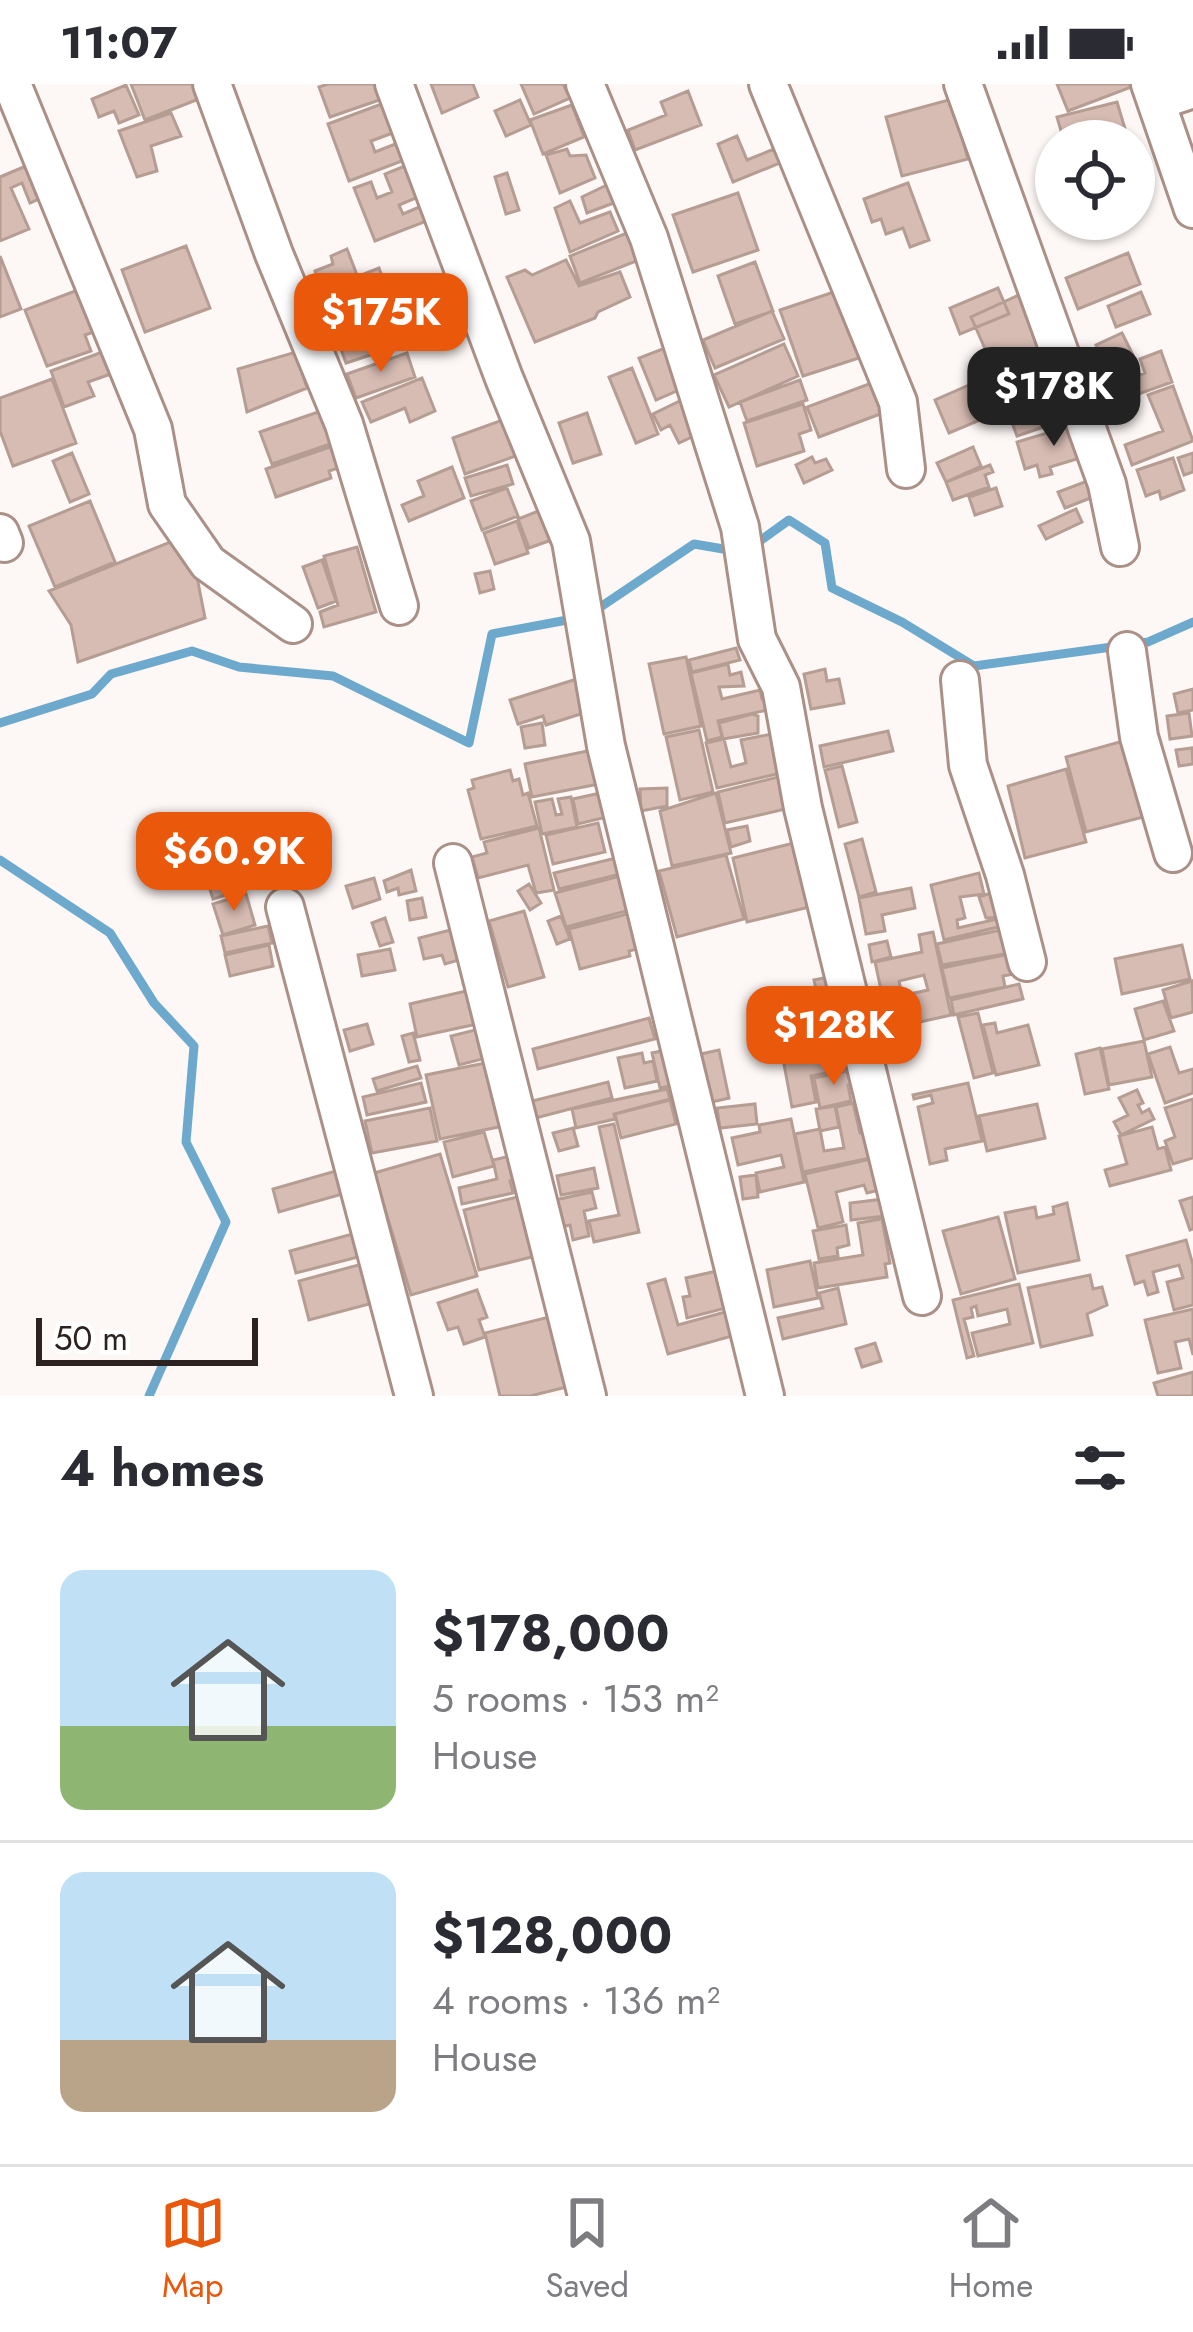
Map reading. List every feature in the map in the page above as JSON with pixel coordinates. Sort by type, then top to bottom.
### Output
[{"type":"street","points":[[12,84],[153,429],[167,504],[208,563],[293,624]]},
{"type":"street","points":[[212,84],[274,254],[344,424],[399,606]]},
{"type":"street","points":[[394,84],[571,542],[606,746],[765,1396]]},
{"type":"street","points":[[585,84],[649,238],[740,527],[757,639],[781,687],[803,808],[922,1296]]},
{"type":"street","points":[[768,84],[898,402],[906,469]]},
{"type":"street","points":[[963,84],[1107,484],[1120,547]]},
{"type":"street","points":[[1193,89],[1153,93],[1193,208]]},
{"type":"street","points":[[1127,651],[1139,737],[1173,853]]},
{"type":"street","points":[[960,680],[968,765],[1005,875],[1027,962]]},
{"type":"street","points":[[453,863],[587,1396]]},
{"type":"street","points":[[284,907],[414,1396]]},
{"type":"building","points":[[131,84],[211,84],[214,93],[145,120]]},
{"type":"building","points":[[384,84],[388,97],[330,117],[319,87]]},
{"type":"building","points":[[431,84],[473,84],[478,97],[442,113]]},
{"type":"building","points":[[521,84],[563,84],[570,98],[534,114]]},
{"type":"building","points":[[1057,84],[1133,84],[1134,86],[1068,111]]},
{"type":"building","points":[[126,85],[139,115],[119,123],[114,111],[99,117],[92,99]]},
{"type":"building","points":[[688,91],[701,125],[635,150],[628,130],[666,115],[661,102]]},
{"type":"building","points":[[952,99],[968,159],[902,176],[886,117]]},
{"type":"building","points":[[520,100],[531,125],[506,136],[495,111]]},
{"type":"building","points":[[387,102],[398,131],[371,141],[375,152],[403,141],[410,158],[349,181],[328,124]]},
{"type":"building","points":[[1117,102],[1122,120],[1058,120]]},
{"type":"building","points":[[572,105],[584,137],[543,154],[530,120]]},
{"type":"building","points":[[171,113],[181,136],[151,146],[157,171],[137,177],[119,131]]},
{"type":"building","points":[[737,136],[747,160],[774,149],[780,163],[733,182],[718,144]]},
{"type":"building","points":[[567,149],[570,156],[586,155],[595,178],[560,193],[546,155]]},
{"type":"building","points":[[417,161],[430,192],[399,205],[403,214],[431,202],[437,217],[375,241],[354,188],[371,182],[377,198],[392,192],[385,174]]},
{"type":"building","points":[[33,163],[48,195],[30,203],[22,183],[11,188],[29,229],[0,241],[0,177]]},
{"type":"building","points":[[507,173],[519,210],[506,214],[495,177]]},
{"type":"building","points":[[613,182],[619,201],[587,213],[582,197]]},
{"type":"building","points":[[908,183],[929,240],[910,247],[903,228],[886,234],[881,219],[872,222],[864,199]]},
{"type":"building","points":[[738,193],[758,250],[693,272],[673,215]]},
{"type":"building","points":[[570,201],[580,223],[610,212],[618,231],[570,252],[555,208]]},
{"type":"building","points":[[627,233],[639,260],[580,283],[570,256]]},
{"type":"building","points":[[186,246],[210,308],[145,332],[122,270]]},
{"type":"building","points":[[347,249],[357,275],[321,291],[315,271],[333,264],[331,256]]},
{"type":"building","points":[[1128,253],[1140,284],[1078,309],[1066,278]]},
{"type":"building","points":[[0,256],[21,309],[0,317]]},
{"type":"building","points":[[566,260],[579,286],[620,272],[630,297],[598,312],[595,318],[535,342],[507,277],[525,270],[532,275]]},
{"type":"building","points":[[755,262],[773,311],[735,324],[718,276]]},
{"type":"building","points":[[379,268],[393,305],[337,327],[328,304],[366,288],[361,275]]},
{"type":"building","points":[[83,288],[99,330],[85,335],[91,351],[47,366],[25,310]]},
{"type":"building","points":[[998,288],[1009,314],[960,334],[950,308]]},
{"type":"building","points":[[843,289],[865,356],[803,376],[780,310]]},
{"type":"building","points":[[1141,292],[1150,314],[1116,327],[1108,306]]},
{"type":"building","points":[[1021,294],[1048,355],[998,378],[971,317]]},
{"type":"building","points":[[772,311],[784,339],[715,368],[703,340]]},
{"type":"building","points":[[394,316],[404,344],[346,363],[336,335]]},
{"type":"building","points":[[1122,333],[1133,355],[1124,359],[1129,369],[1112,378],[1096,345]]},
{"type":"building","points":[[784,344],[798,376],[729,407],[714,375]]},
{"type":"building","points":[[673,345],[688,386],[656,400],[639,358]]},
{"type":"building","points":[[116,347],[125,369],[88,382],[94,396],[64,407],[51,371]]},
{"type":"building","points":[[1161,351],[1172,382],[1116,402],[1110,385],[1145,373],[1140,359]]},
{"type":"building","points":[[296,352],[307,388],[247,412],[238,369]]},
{"type":"building","points":[[407,353],[415,377],[356,398],[347,374]]},
{"type":"building","points":[[632,368],[658,434],[636,443],[609,377]]},
{"type":"building","points":[[422,378],[435,411],[410,422],[405,408],[371,422],[362,402]]},
{"type":"building","points":[[985,378],[999,412],[949,433],[935,400]]},
{"type":"building","points":[[52,379],[76,443],[13,466],[0,431],[0,398]]},
{"type":"building","points":[[800,380],[807,400],[747,421],[740,402]]},
{"type":"building","points":[[877,381],[888,411],[819,437],[807,407]]},
{"type":"building","points":[[1173,386],[1193,441],[1132,465],[1125,445],[1163,431],[1148,395]]},
{"type":"building","points":[[688,397],[704,431],[679,443],[670,425],[661,430],[653,414]]},
{"type":"building","points":[[1066,397],[1073,417],[1017,436],[1010,417]]},
{"type":"building","points":[[803,404],[811,430],[799,434],[804,451],[757,466],[744,423]]},
{"type":"building","points":[[324,410],[333,443],[272,464],[260,432]]},
{"type":"building","points":[[587,413],[601,454],[573,463],[559,423]]},
{"type":"building","points":[[511,417],[524,453],[465,474],[453,438]]},
{"type":"building","points":[[1080,423],[1090,455],[1050,467],[1052,474],[1040,477],[1037,465],[1025,469],[1017,442]]},
{"type":"building","points":[[333,446],[341,467],[329,471],[331,478],[276,497],[266,469]]},
{"type":"building","points":[[973,447],[981,466],[946,482],[937,463]]},
{"type":"building","points":[[72,453],[89,494],[70,502],[53,461]]},
{"type":"building","points":[[1193,453],[1193,472],[1184,475],[1178,458]]},
{"type":"building","points":[[812,457],[815,463],[826,459],[832,470],[804,483],[796,465]]},
{"type":"building","points":[[1173,458],[1184,490],[1161,499],[1159,491],[1146,496],[1137,470]]},
{"type":"building","points":[[507,465],[513,484],[471,496],[465,478]]},
{"type":"building","points":[[990,465],[993,472],[985,475],[989,487],[953,500],[946,482]]},
{"type":"building","points":[[452,467],[464,498],[409,521],[402,505],[424,496],[418,481]]},
{"type":"building","points":[[1098,477],[1103,493],[1065,508],[1058,492]]},
{"type":"building","points":[[507,488],[518,516],[482,530],[471,501]]},
{"type":"building","points":[[996,488],[1002,506],[975,515],[969,497]]},
{"type":"building","points":[[90,501],[115,562],[55,587],[29,526]]},
{"type":"building","points":[[546,508],[557,538],[529,548],[518,519]]},
{"type":"building","points":[[1076,509],[1082,522],[1046,539],[1039,526]]},
{"type":"building","points":[[517,521],[528,553],[495,564],[484,533]]},
{"type":"building","points":[[175,540],[197,577],[205,618],[78,662],[71,625],[49,591]]},
{"type":"building","points":[[357,547],[376,612],[324,627],[320,612],[338,605],[324,556]]},
{"type":"building","points":[[322,560],[336,601],[318,608],[303,567]]},
{"type":"building","points":[[490,571],[494,589],[480,593],[475,574]]},
{"type":"building","points":[[736,648],[740,660],[692,672],[689,660]]},
{"type":"building","points":[[686,657],[701,726],[664,734],[649,664]]},
{"type":"building","points":[[728,664],[730,675],[741,672],[744,686],[719,687],[722,699],[760,690],[762,699],[774,696],[776,708],[718,721],[722,737],[707,741],[691,673]]},
{"type":"building","points":[[825,669],[827,681],[839,679],[844,703],[811,709],[804,674]]},
{"type":"building","points":[[580,678],[590,711],[546,725],[543,716],[518,724],[510,700]]},
{"type":"building","points":[[1193,689],[1193,710],[1178,713],[1174,694]]},
{"type":"building","points":[[1189,713],[1192,736],[1170,739],[1167,716]]},
{"type":"building","points":[[758,716],[758,733],[723,739],[719,723]]},
{"type":"building","points":[[542,723],[545,745],[525,748],[521,727]]},
{"type":"building","points":[[699,730],[713,792],[680,800],[666,737]]},
{"type":"building","points":[[888,731],[893,751],[824,767],[820,746]]},
{"type":"building","points":[[772,734],[781,773],[717,788],[706,743],[724,739],[731,767],[746,763],[741,740]]},
{"type":"building","points":[[1130,739],[1151,815],[1086,832],[1066,757]]},
{"type":"building","points":[[1192,748],[1193,764],[1179,766],[1176,750]]},
{"type":"building","points":[[597,749],[604,783],[532,797],[525,764]]},
{"type":"building","points":[[842,766],[857,822],[839,827],[825,770]]},
{"type":"building","points":[[1066,769],[1086,842],[1025,858],[1008,786]]},
{"type":"building","points":[[510,770],[513,781],[519,779],[523,795],[528,793],[537,826],[481,839],[468,790],[474,788],[472,780]]},
{"type":"building","points":[[786,775],[794,807],[725,823],[718,792]]},
{"type":"building","points":[[667,788],[667,806],[641,811],[640,789]]},
{"type":"building","points":[[605,792],[611,816],[578,824],[573,799]]},
{"type":"building","points":[[716,793],[731,853],[672,866],[660,811]]},
{"type":"building","points":[[571,797],[577,827],[542,834],[535,802],[552,799],[556,815],[562,814],[558,799]]},
{"type":"building","points":[[598,823],[605,852],[553,864],[546,835]]},
{"type":"building","points":[[747,826],[750,841],[731,847],[727,830]]},
{"type":"building","points":[[539,828],[554,890],[536,893],[528,865],[478,878],[472,857],[487,853],[484,842]]},
{"type":"building","points":[[862,839],[876,892],[859,897],[845,844]]},
{"type":"building","points":[[802,841],[818,905],[747,922],[733,858]]},
{"type":"building","points":[[726,855],[744,919],[677,937],[659,871]]},
{"type":"building","points":[[620,857],[625,873],[559,889],[554,873]]},
{"type":"building","points":[[411,870],[416,891],[399,895],[398,888],[387,892],[384,881]]},
{"type":"building","points":[[979,873],[984,894],[960,897],[965,918],[957,920],[958,928],[997,919],[998,927],[944,940],[931,885]]},
{"type":"building","points":[[624,875],[634,909],[566,927],[555,893]]},
{"type":"building","points":[[240,876],[244,889],[213,899],[209,886]]},
{"type":"building","points":[[374,878],[380,899],[353,908],[346,886]]},
{"type":"building","points":[[529,884],[541,903],[530,910],[518,891]]},
{"type":"building","points":[[911,888],[915,908],[882,915],[885,931],[866,934],[859,898]]},
{"type":"building","points":[[1000,890],[1008,917],[986,918],[979,897]]},
{"type":"building","points":[[246,894],[255,925],[223,935],[213,904]]},
{"type":"building","points":[[422,898],[426,917],[410,920],[407,901]]},
{"type":"building","points":[[524,911],[544,977],[508,987],[489,921]]},
{"type":"building","points":[[635,912],[644,947],[629,951],[630,956],[580,969],[569,929]]},
{"type":"building","points":[[561,916],[570,939],[557,944],[548,921]]},
{"type":"building","points":[[385,918],[393,942],[380,946],[372,923]]},
{"type":"building","points":[[268,926],[272,943],[225,953],[221,936]]},
{"type":"building","points":[[458,928],[466,958],[445,964],[442,955],[424,959],[419,938]]},
{"type":"building","points":[[1005,929],[1010,953],[942,965],[937,944]]},
{"type":"building","points":[[933,932],[951,1015],[884,1030],[880,1010],[907,1005],[905,995],[928,990],[924,975],[899,981],[902,995],[883,999],[875,962],[922,952],[919,935]]},
{"type":"building","points":[[887,941],[891,957],[872,962],[869,945]]},
{"type":"building","points":[[269,945],[273,966],[230,976],[225,955]]},
{"type":"building","points":[[1182,945],[1190,979],[1122,994],[1115,959]]},
{"type":"building","points":[[390,949],[395,970],[362,976],[358,955]]},
{"type":"building","points":[[1014,953],[1019,973],[1003,976],[1005,987],[949,998],[942,968]]},
{"type":"building","points":[[839,975],[842,1016],[823,1020],[814,980]]},
{"type":"building","points":[[1192,981],[1193,1012],[1171,1018],[1163,990]]},
{"type":"building","points":[[1019,984],[1023,999],[954,1015],[951,1000]]},
{"type":"building","points":[[479,988],[486,1022],[417,1037],[410,1004]]},
{"type":"building","points":[[785,989],[789,1009],[772,1012],[768,991]]},
{"type":"building","points":[[1163,1001],[1174,1031],[1144,1040],[1135,1009]]},
{"type":"building","points":[[978,1013],[993,1073],[974,1078],[958,1017]]},
{"type":"building","points":[[649,1018],[655,1039],[538,1069],[533,1049]]},
{"type":"building","points":[[995,1023],[997,1033],[1028,1025],[1039,1065],[996,1075],[983,1025]]},
{"type":"building","points":[[367,1024],[373,1044],[350,1051],[344,1030]]},
{"type":"building","points":[[833,1025],[838,1046],[783,1058],[778,1037]]},
{"type":"building","points":[[487,1027],[494,1056],[459,1065],[451,1036]]},
{"type":"building","points":[[413,1033],[420,1060],[409,1062],[402,1036]]},
{"type":"building","points":[[1144,1041],[1152,1077],[1109,1085],[1102,1049]]},
{"type":"building","points":[[680,1047],[683,1083],[660,1088],[652,1053]]},
{"type":"building","points":[[1170,1047],[1179,1073],[1193,1069],[1193,1093],[1165,1103],[1148,1054]]},
{"type":"building","points":[[842,1048],[847,1069],[811,1076],[816,1102],[792,1107],[783,1059]]},
{"type":"building","points":[[1100,1048],[1109,1089],[1085,1094],[1076,1054]]},
{"type":"building","points":[[719,1050],[729,1098],[712,1102],[701,1054]]},
{"type":"building","points":[[642,1053],[644,1063],[653,1061],[657,1081],[625,1088],[618,1058]]},
{"type":"building","points":[[495,1061],[508,1125],[440,1139],[426,1075]]},
{"type":"building","points":[[417,1066],[421,1078],[377,1091],[373,1079]]},
{"type":"building","points":[[853,1070],[855,1083],[848,1085],[851,1101],[820,1108],[814,1078]]},
{"type":"building","points":[[608,1082],[612,1098],[536,1118],[532,1101]]},
{"type":"building","points":[[421,1083],[426,1102],[367,1115],[363,1097]]},
{"type":"building","points":[[968,1083],[982,1141],[945,1149],[947,1160],[930,1164],[918,1107],[933,1103],[931,1095],[914,1099],[913,1095]]},
{"type":"building","points":[[667,1089],[670,1099],[576,1128],[572,1109]]},
{"type":"building","points":[[1137,1090],[1142,1113],[1149,1109],[1154,1119],[1121,1135],[1114,1122],[1128,1115],[1119,1098]]},
{"type":"building","points":[[1193,1099],[1193,1158],[1173,1164],[1165,1141],[1175,1137],[1165,1108]]},
{"type":"building","points":[[670,1100],[676,1124],[621,1138],[615,1114]]},
{"type":"building","points":[[853,1103],[860,1133],[864,1132],[875,1157],[803,1172],[795,1134],[820,1129],[824,1151],[844,1148],[836,1107]]},
{"type":"building","points":[[755,1104],[757,1124],[720,1128],[717,1108]]},
{"type":"building","points":[[1037,1104],[1045,1138],[987,1151],[979,1116]]},
{"type":"building","points":[[835,1106],[839,1127],[820,1131],[816,1109]]},
{"type":"building","points":[[430,1108],[437,1141],[372,1153],[365,1121]]},
{"type":"building","points":[[791,1119],[804,1182],[760,1192],[756,1173],[784,1167],[781,1155],[738,1165],[732,1138],[760,1132],[759,1125]]},
{"type":"building","points":[[614,1124],[639,1232],[594,1242],[589,1221],[619,1215],[599,1127]]},
{"type":"building","points":[[1152,1127],[1158,1149],[1165,1147],[1171,1170],[1110,1186],[1105,1170],[1127,1164],[1119,1136]]},
{"type":"building","points":[[573,1128],[578,1146],[559,1151],[553,1133]]},
{"type":"building","points":[[484,1132],[494,1166],[453,1177],[444,1142]]},
{"type":"building","points":[[440,1154],[477,1276],[411,1295],[374,1173]]},
{"type":"building","points":[[514,1155],[520,1179],[510,1181],[513,1193],[462,1204],[459,1188],[497,1179],[493,1160]]},
{"type":"building","points":[[875,1158],[884,1189],[867,1193],[864,1185],[836,1192],[843,1222],[818,1228],[805,1174]]},
{"type":"building","points":[[346,1168],[353,1191],[279,1212],[273,1189]]},
{"type":"building","points":[[594,1168],[598,1188],[561,1195],[557,1176]]},
{"type":"building","points":[[756,1175],[758,1197],[743,1199],[740,1177]]},
{"type":"building","points":[[592,1192],[596,1208],[584,1211],[589,1236],[573,1240],[570,1225],[561,1227],[555,1200]]},
{"type":"building","points":[[521,1196],[536,1256],[479,1270],[464,1210]]},
{"type":"building","points":[[1193,1197],[1193,1229],[1190,1230],[1180,1201]]},
{"type":"building","points":[[892,1198],[894,1215],[851,1220],[850,1203]]},
{"type":"building","points":[[1067,1203],[1079,1260],[1018,1273],[1005,1213],[1035,1207],[1037,1218],[1054,1214],[1053,1207]]},
{"type":"building","points":[[998,1217],[1015,1279],[961,1294],[943,1231]]},
{"type":"building","points":[[882,1219],[890,1263],[885,1264],[887,1277],[818,1288],[814,1263],[863,1255],[858,1223]]},
{"type":"building","points":[[846,1225],[849,1245],[837,1248],[838,1256],[819,1259],[813,1231]]},
{"type":"building","points":[[356,1233],[362,1256],[296,1273],[290,1251]]},
{"type":"building","points":[[1186,1240],[1193,1265],[1193,1305],[1174,1310],[1167,1282],[1183,1278],[1179,1265],[1153,1272],[1158,1292],[1148,1295],[1144,1281],[1135,1284],[1127,1256]]},
{"type":"building","points":[[810,1261],[818,1298],[774,1307],[767,1270]]},
{"type":"building","points":[[362,1264],[373,1303],[309,1320],[299,1281]]},
{"type":"building","points":[[721,1270],[730,1307],[687,1318],[686,1278]]},
{"type":"building","points":[[1090,1275],[1093,1289],[1102,1287],[1107,1305],[1087,1314],[1092,1335],[1041,1347],[1028,1288]]},
{"type":"building","points":[[665,1279],[678,1325],[732,1310],[739,1334],[668,1354],[648,1284]]},
{"type":"building","points":[[1019,1284],[1033,1343],[978,1356],[972,1333],[1010,1324],[1007,1309],[978,1316],[976,1306],[971,1308],[973,1317],[964,1319],[974,1356],[967,1358],[953,1300]]},
{"type":"building","points":[[838,1288],[846,1324],[783,1339],[778,1318],[823,1308],[819,1293]]},
{"type":"building","points":[[477,1290],[487,1317],[479,1320],[485,1337],[464,1344],[458,1327],[448,1330],[438,1303]]},
{"type":"building","points":[[1193,1309],[1193,1355],[1189,1339],[1175,1342],[1181,1368],[1158,1373],[1145,1320]]},
{"type":"building","points":[[553,1316],[571,1386],[530,1396],[500,1396],[485,1333]]},
{"type":"building","points":[[875,1343],[881,1361],[862,1367],[856,1349]]},
{"type":"building","points":[[1193,1372],[1193,1396],[1158,1396],[1154,1383]]},
{"type":"waterway","points":[[750,548],[789,520],[825,543],[832,588],[902,622],[974,666],[1148,642],[1193,622]]},
{"type":"waterway","points":[[593,612],[694,544],[735,551]]},
{"type":"waterway","points":[[0,723],[92,694],[111,674],[192,651],[239,667],[333,676],[469,743],[492,634],[578,618]]},
{"type":"waterway","points":[[0,860],[110,933],[154,1003],[194,1046],[186,1142],[226,1222],[149,1396]]}]
